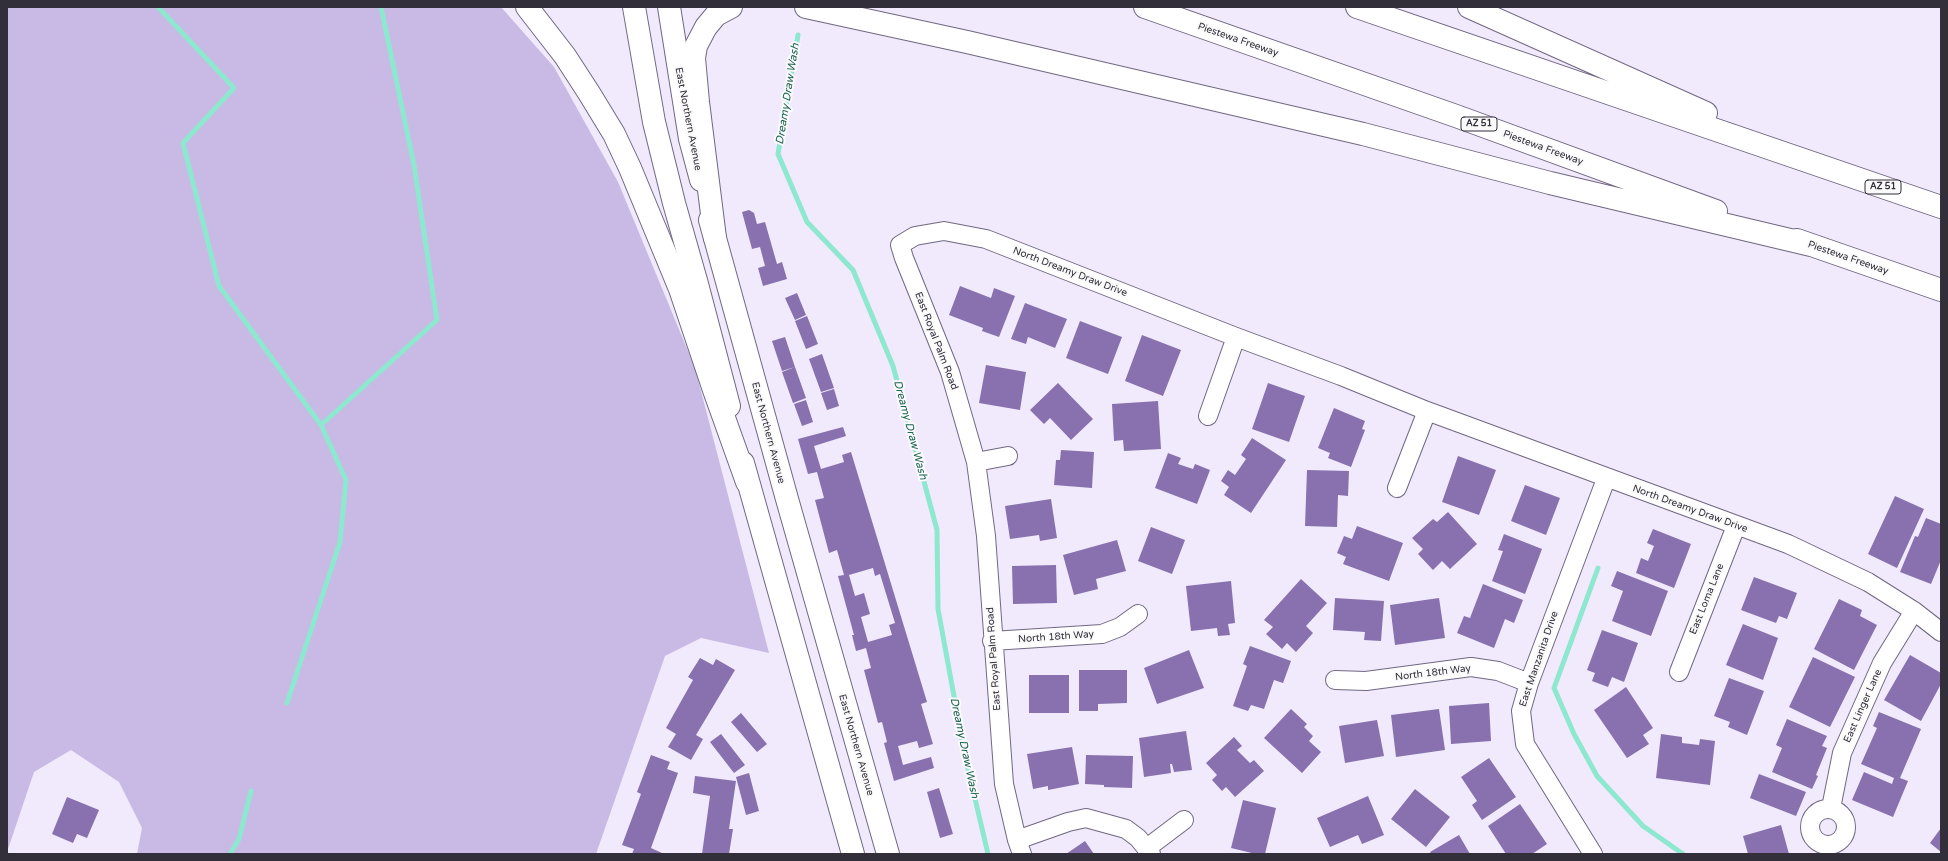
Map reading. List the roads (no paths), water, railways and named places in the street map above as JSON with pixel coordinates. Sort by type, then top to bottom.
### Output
[{"type":"main road","points":[[527,7],[565,56],[590,93],[614,134],[630,168],[680,289],[747,482]]},
{"type":"main road","points":[[634,7],[654,122],[672,195],[699,291],[747,482],[853,854]]},
{"type":"main road","name":"East Northern Avenue","points":[[669,7],[690,139],[715,238],[787,499],[888,854]]},
{"type":"main road","points":[[715,238],[694,58],[696,46],[706,27],[716,15],[731,7]]},
{"type":"main road","points":[[790,7],[813,9],[967,42],[1347,131],[1557,185],[1811,245]]},
{"type":"main road","name":"Piestewa Freeway","points":[[1145,7],[1456,116],[1811,245],[1941,290]]},
{"type":"main road","name":"AZ 51","points":[[1357,7],[1941,207]]},
{"type":"main road","points":[[1469,7],[1825,167]]},
{"type":"street","name":"North Dreamy Draw Drive","points":[[900,245],[915,236],[944,231],[986,239],[1236,337],[1341,376],[1427,411],[1788,544],[1868,582],[1914,611],[1941,632]]},
{"type":"street","name":"East Royal Palm Road","points":[[900,245],[950,372],[976,462],[986,536],[992,642],[1004,784],[1020,847]]},
{"type":"street","points":[[1208,416],[1236,337]]},
{"type":"street","points":[[1396,488],[1427,411]]},
{"type":"street","points":[[976,462],[1008,456]]},
{"type":"street","name":"East Manzanita Drive","points":[[1593,854],[1525,744],[1521,711],[1529,683],[1606,478]]},
{"type":"street","name":"East Loma Lane","points":[[1679,672],[1736,526]]},
{"type":"street","name":"East Linger Lane","points":[[1831,808],[1842,754],[1882,663],[1914,611]]},
{"type":"street","name":"North 18th Way","points":[[992,642],[1102,634],[1120,628],[1138,614]]},
{"type":"street","name":"North 18th Way","points":[[1335,680],[1366,681],[1472,667],[1498,671],[1529,683]]},
{"type":"street","points":[[1020,847],[1068,822],[1086,818],[1126,829],[1138,838],[1149,851],[1184,820]]},
{"type":"waterway","points":[[158,7],[234,88],[183,143],[219,286],[321,425],[346,480],[340,542],[287,703]]},
{"type":"waterway","points":[[321,425],[437,320],[414,165],[381,7]]},
{"type":"waterway","name":"Dreamy Draw Wash","points":[[798,35],[778,154],[807,222],[853,270],[893,366],[937,530],[938,609],[965,756],[988,854]]},
{"type":"waterway","points":[[1598,568],[1554,688],[1574,734],[1597,776],[1643,826],[1683,854]]},
{"type":"waterway","points":[[230,854],[239,839],[251,791]]}]
